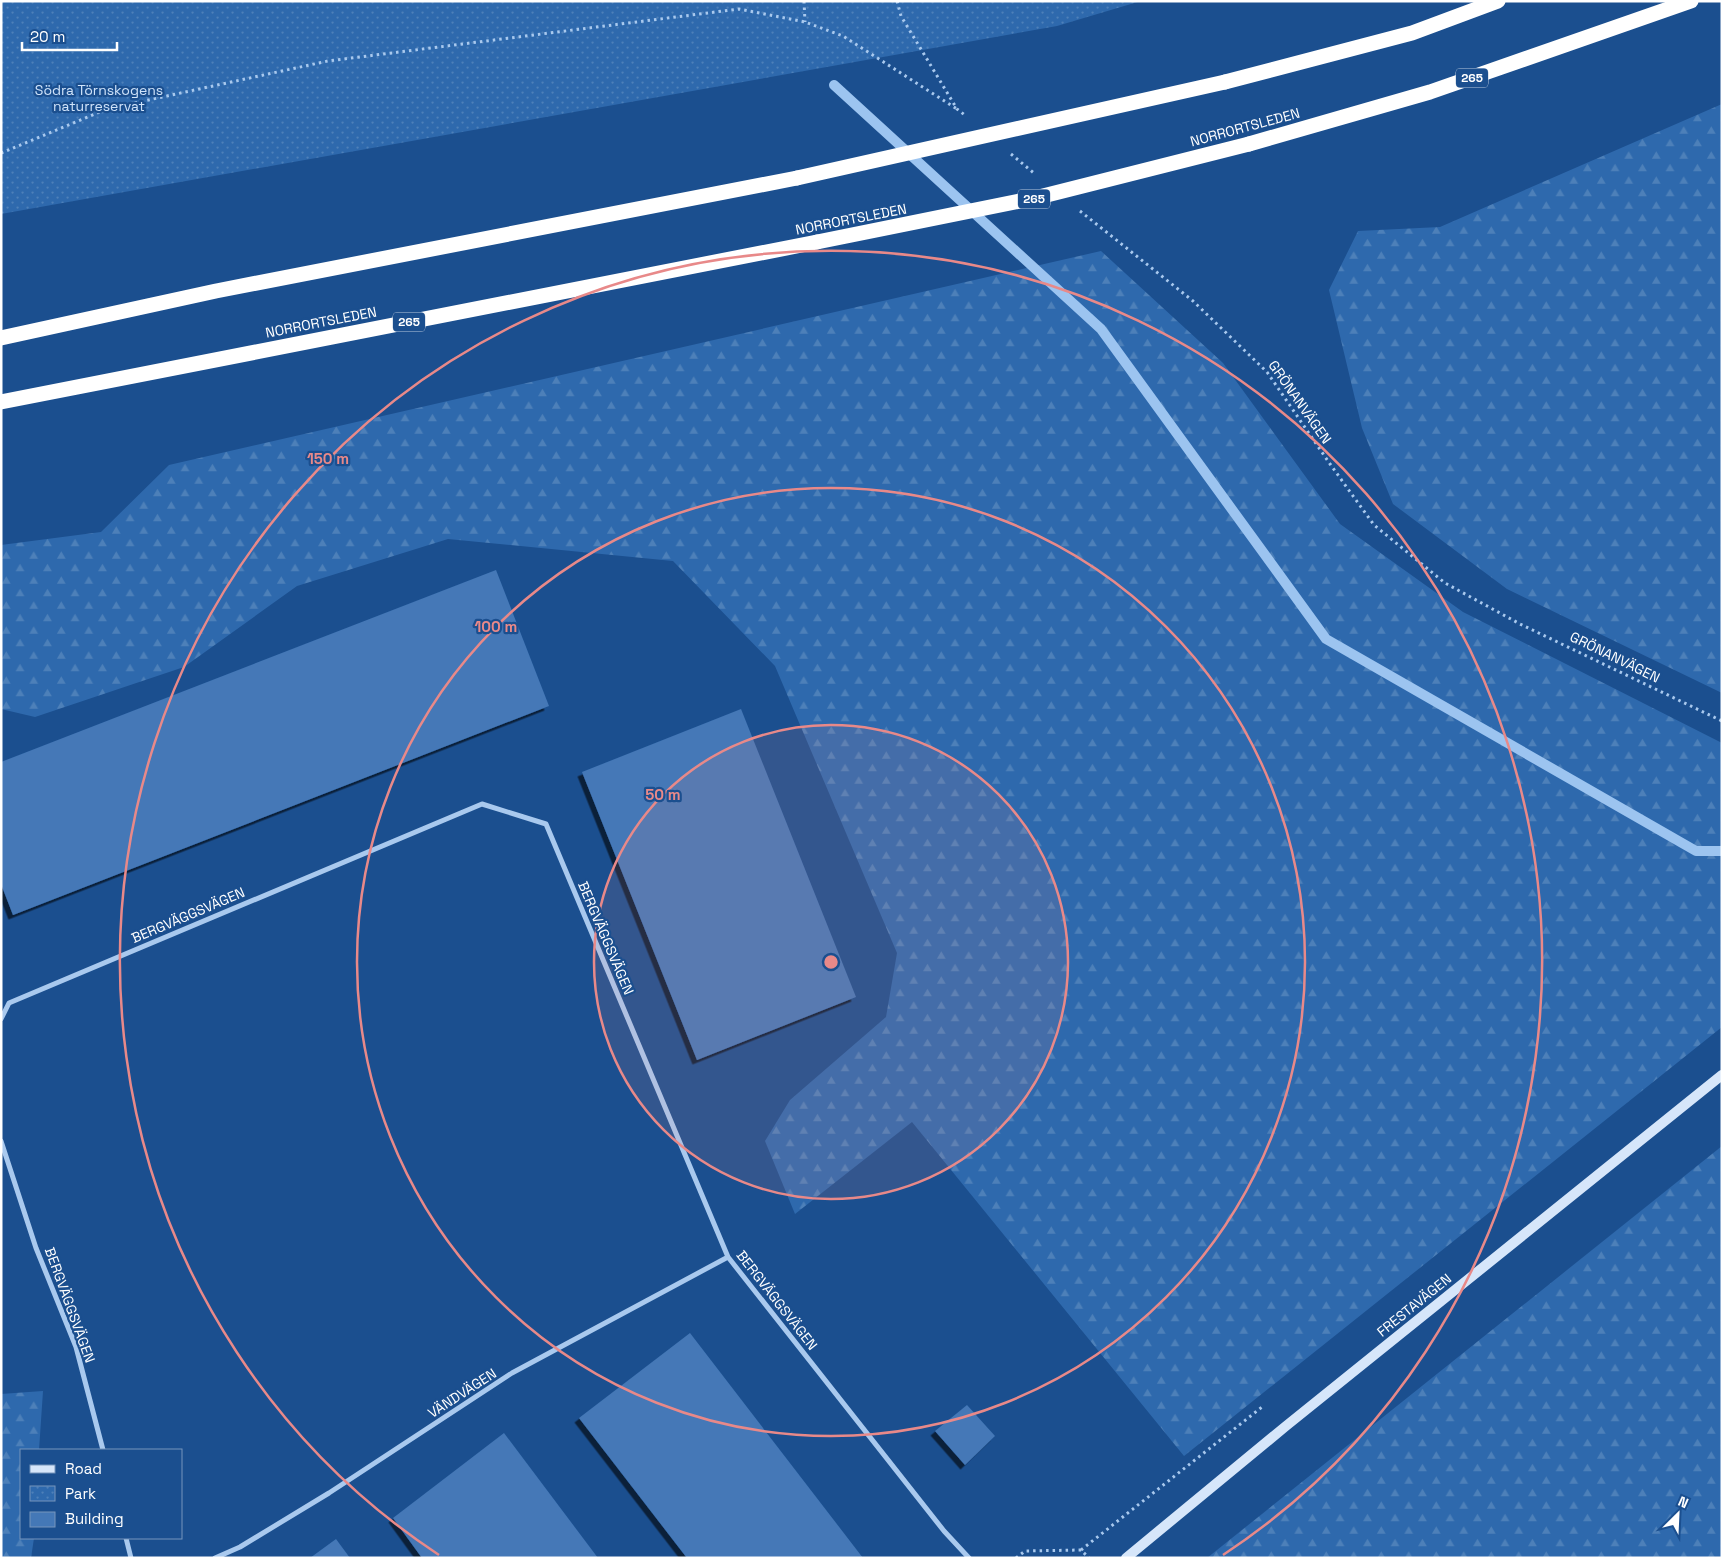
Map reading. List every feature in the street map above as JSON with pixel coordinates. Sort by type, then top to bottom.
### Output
[{"type":"highway","points":[[1,338],[216,291],[797,178],[1224,82],[1412,33],[1498,1]]},
{"type":"highway","name":"NORRORTSLEDEN","points":[[1,402],[1035,198],[1249,144],[1430,92],[1691,1]]},
{"type":"street","name":"BERGVÄGGSVÄGEN","points":[[1,1019],[9,1002],[482,804],[546,824],[728,1257],[944,1531],[969,1558]]},
{"type":"street","name":"FRESTAVÄGEN","points":[[1126,1558],[1286,1426],[1722,1075]]},
{"type":"street","name":"BERGVÄGGSVÄGEN","points":[[1,1141],[36,1248],[76,1347],[103,1449]]},
{"type":"street","name":"VÄNDVÄGEN","points":[[215,1558],[240,1547],[330,1493],[512,1374],[728,1257]]},
{"type":"street","points":[[126,1539],[131,1558]]},
{"type":"path","points":[[804,1],[805,22]]},
{"type":"path","points":[[897,1],[901,16],[958,109]]},
{"type":"path","points":[[1,153],[107,109],[328,62],[739,9],[805,22],[843,36],[958,109],[972,122]]},
{"type":"path","points":[[1010,152],[1039,177]]},
{"type":"path","name":"GRÖNANVÄGEN","points":[[1076,208],[1193,301],[1268,372],[1374,525],[1445,582],[1520,624],[1722,722]]},
{"type":"path","points":[[1016,1558],[1025,1551],[1081,1550],[1262,1407]]},
{"type":"path","points":[[1081,1550],[1088,1558]]},
{"type":"green space","name":"Södra Törnskogens naturreservat","points":[[1,1],[1141,1],[1057,26],[1,214]]},
{"type":"green space","points":[[1722,104],[1722,693],[1507,589],[1393,504],[1362,428],[1329,290],[1358,231],[1440,227]]},
{"type":"green space","points":[[1101,251],[1223,363],[1340,524],[1463,612],[1722,743],[1722,1027],[1184,1456],[912,1122],[795,1214],[765,1141],[790,1100],[886,1017],[897,953],[775,666],[673,561],[448,539],[297,586],[184,667],[35,717],[1,709],[1,545],[101,532],[169,465]]},
{"type":"green space","points":[[1722,1146],[1722,1558],[1207,1558]]},
{"type":"green space","points":[[43,1391],[39,1449],[20,1449],[20,1539],[34,1539],[31,1558],[1,1558],[1,1394]]},
{"type":"building","points":[[496,570],[549,706],[13,915],[1,884],[1,762]]},
{"type":"building","points":[[741,709],[856,997],[697,1060],[582,772]]},
{"type":"building","points":[[690,1333],[863,1558],[687,1558],[579,1418]]},
{"type":"building","points":[[967,1405],[995,1436],[965,1465],[935,1431]]},
{"type":"building","points":[[504,1433],[598,1558],[422,1558],[393,1518]]},
{"type":"building","points":[[336,1539],[350,1558],[310,1558]]},
{"type":"waterway","points":[[834,85],[1101,329],[1326,639],[1696,851],[1722,851]]}]
